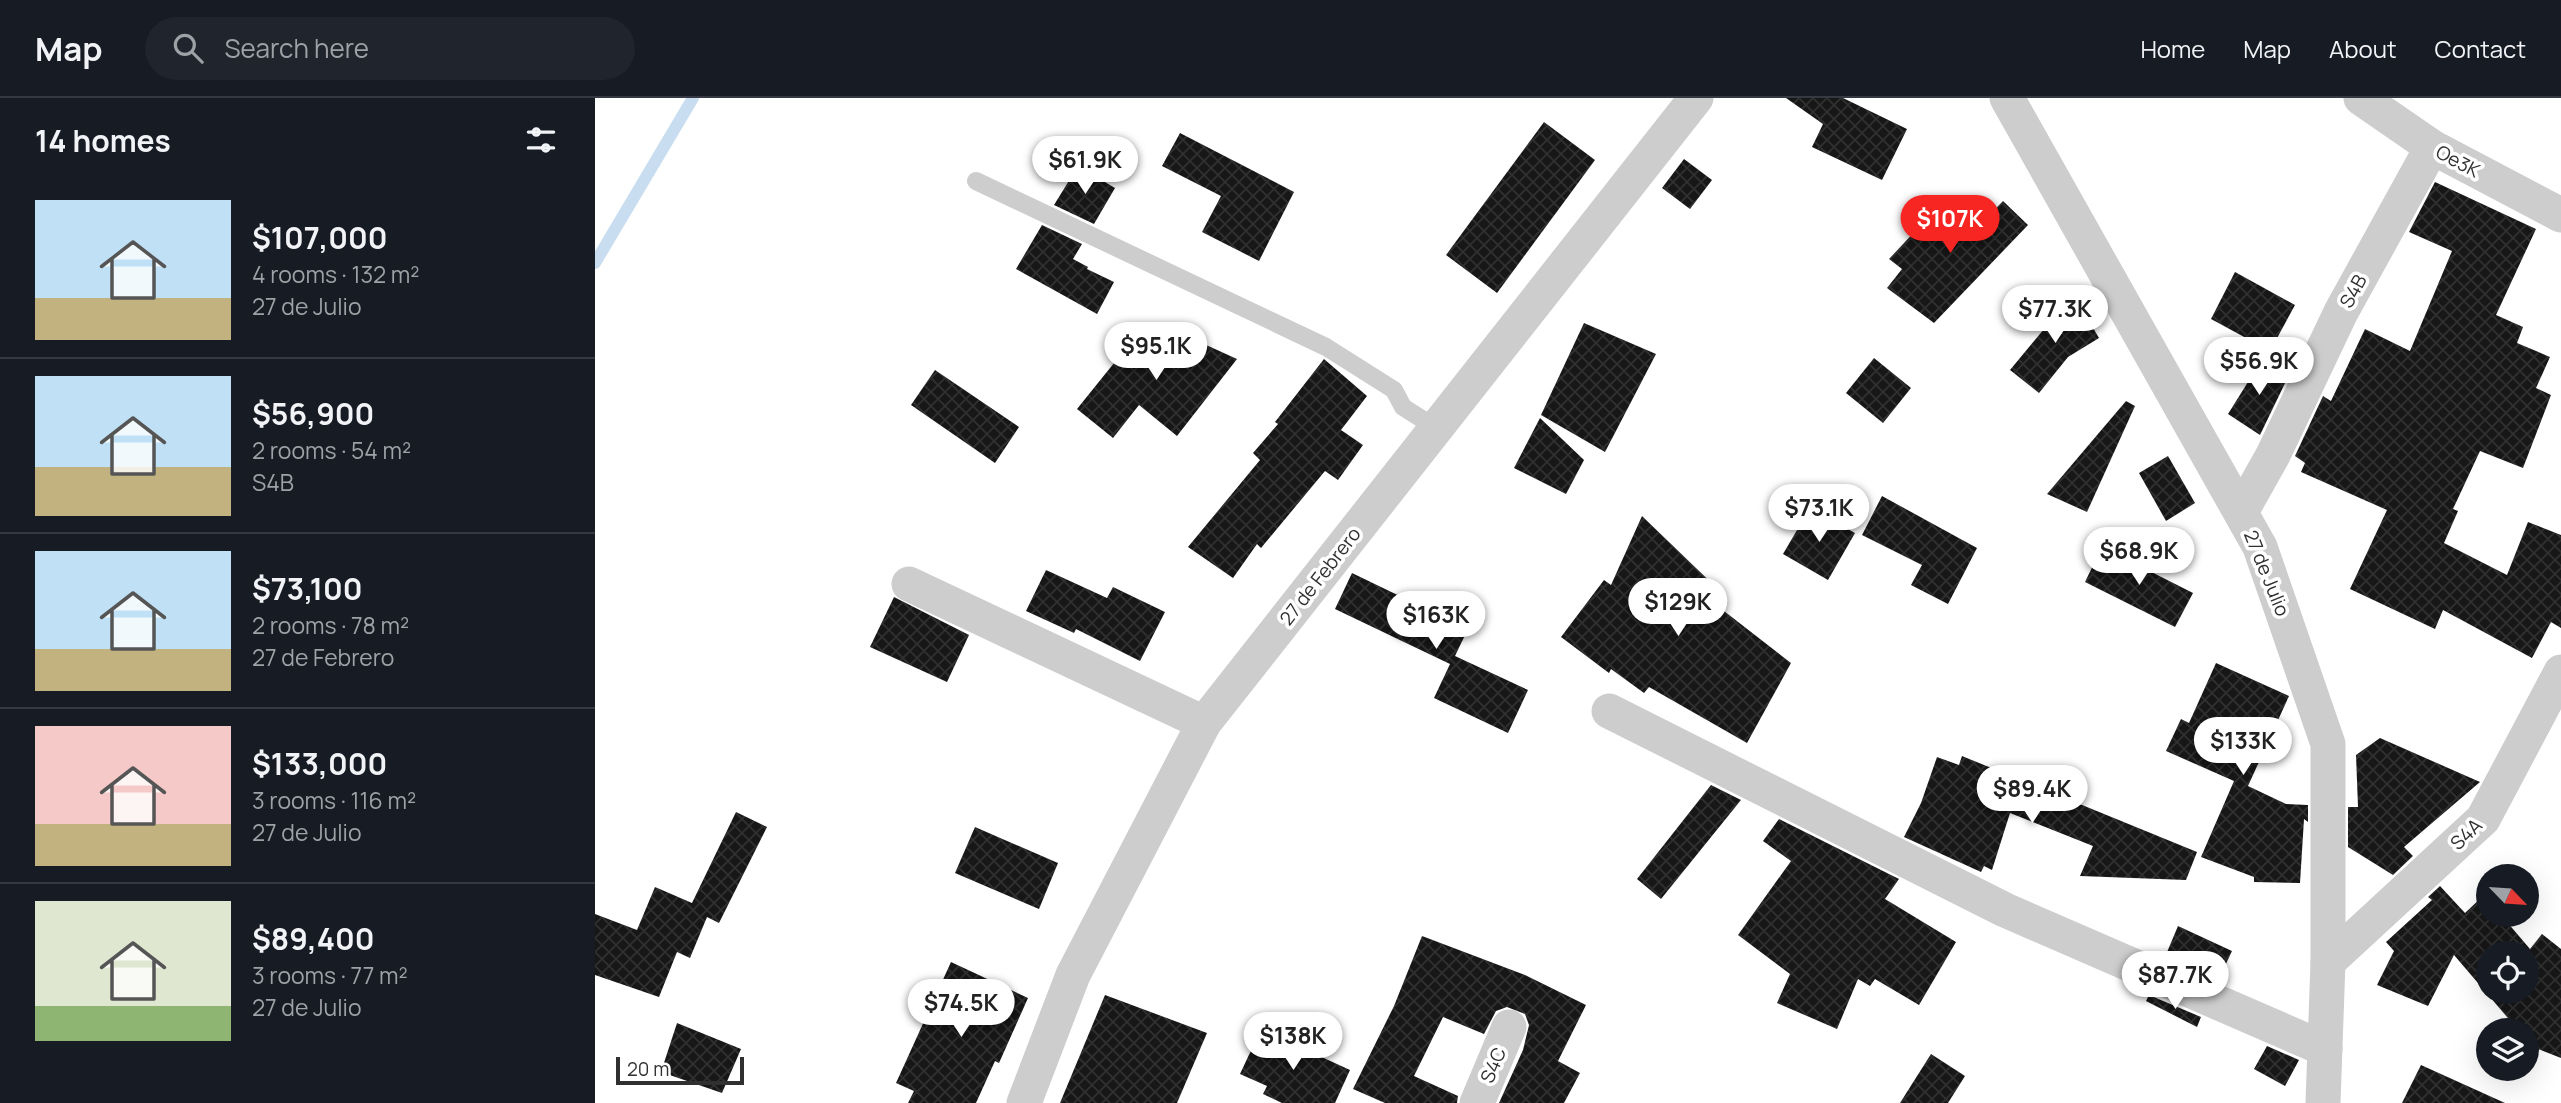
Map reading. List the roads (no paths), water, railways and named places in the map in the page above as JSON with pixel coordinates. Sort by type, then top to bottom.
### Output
[{"type":"street","name":"27 de Febrero","points":[[1024,1103],[1073,975],[1204,723],[1696,98]]},
{"type":"street","name":"27 de Julio","points":[[2007,98],[2260,547],[2328,744],[2328,962],[2323,1103]]},
{"type":"street","name":"Oe3K","points":[[2361,98],[2432,147],[2561,215]]},
{"type":"street","name":"S4B","points":[[2241,512],[2273,455],[2341,312],[2432,147]]},
{"type":"street","points":[[909,584],[1204,723]]},
{"type":"street","name":"S4A","points":[[2328,962],[2483,819],[2561,673]]},
{"type":"street","points":[[1609,711],[2005,911],[2325,1049]]},
{"type":"street","name":"S4C","points":[[1477,1103],[1509,1027]]},
{"type":"lane","points":[[976,181],[1326,347],[1394,390],[1403,407],[1436,428]]},
{"type":"waterway","points":[[595,263],[693,98]]}]
